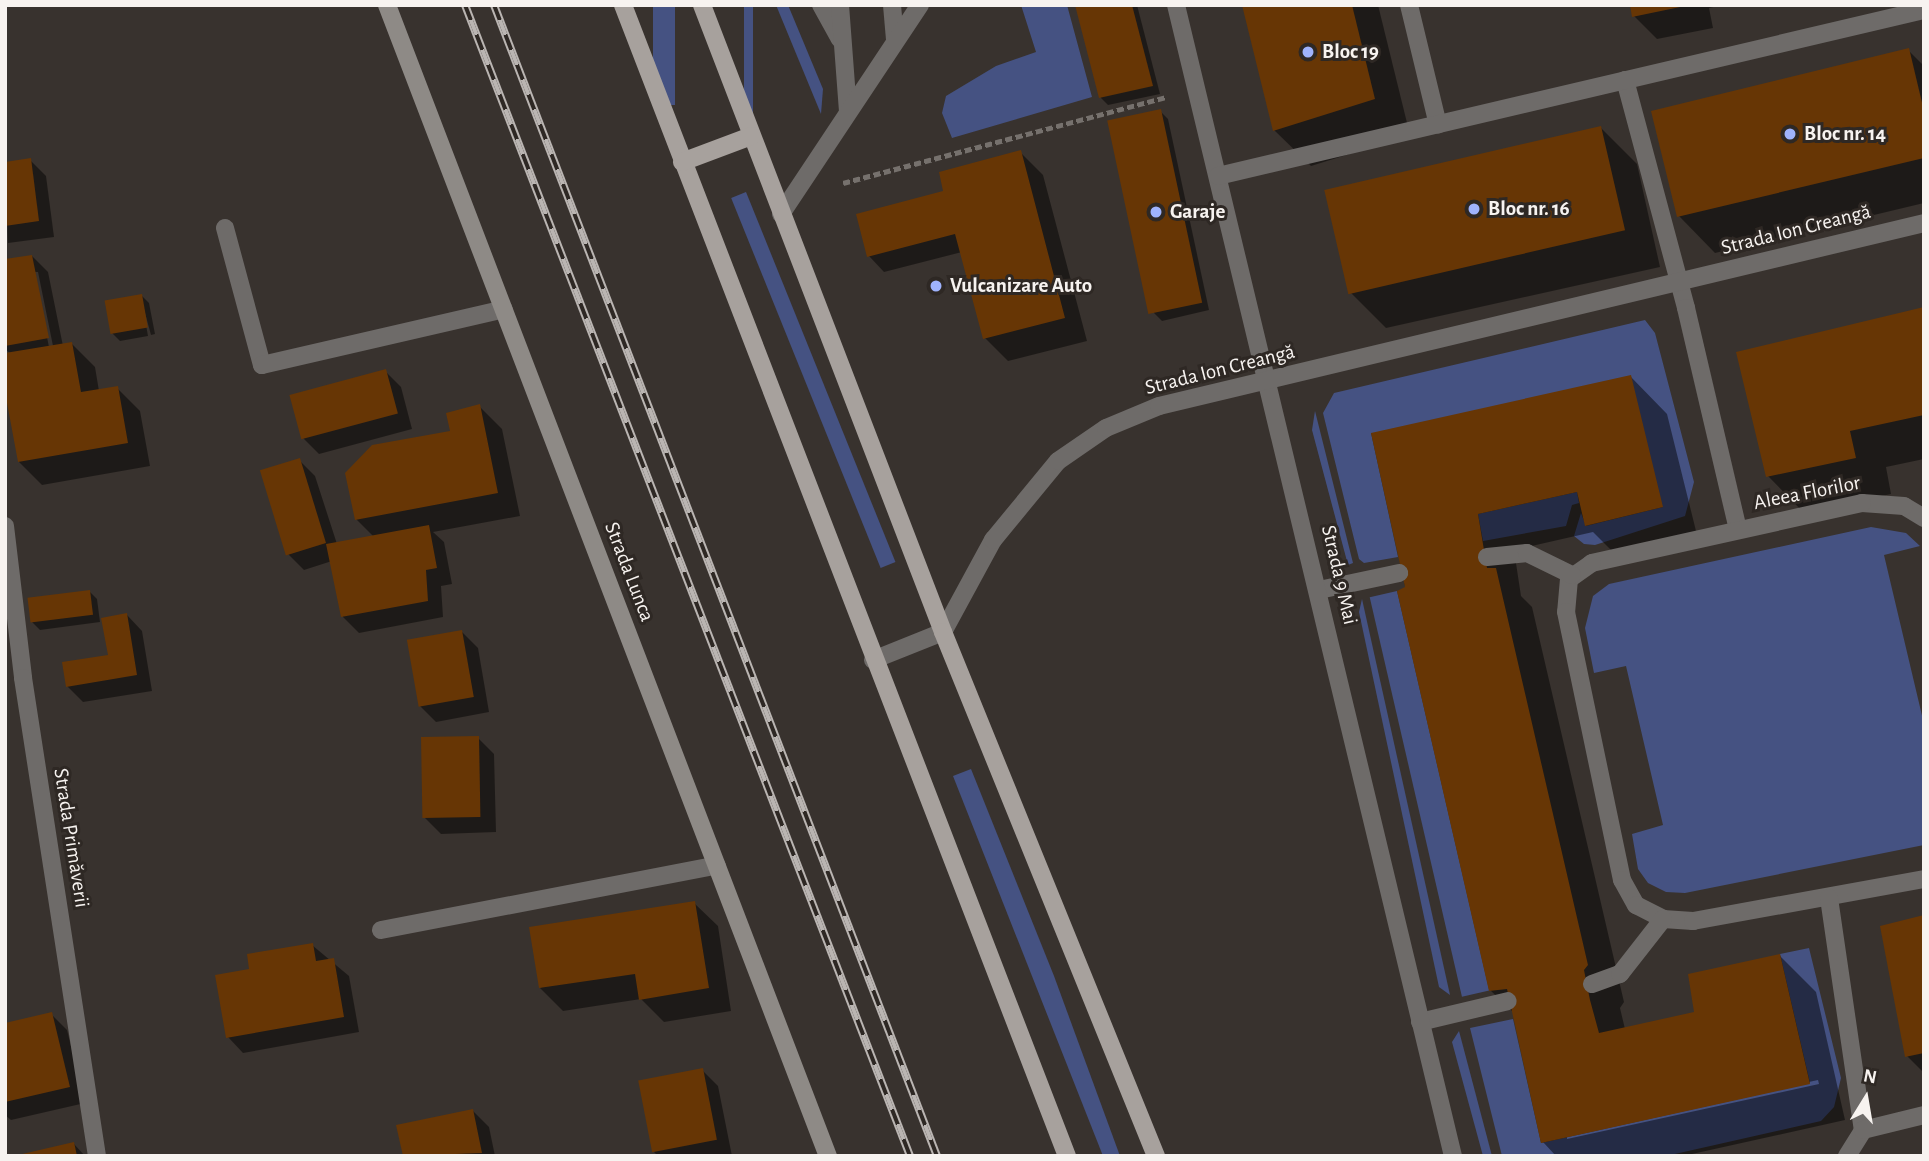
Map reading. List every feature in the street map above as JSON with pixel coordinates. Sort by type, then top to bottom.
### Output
[{"type":"main road","name":"Strada Lunca","points":[[387,5],[828,1156]]},
{"type":"main road","points":[[623,5],[873,660],[1067,1156]]},
{"type":"main road","points":[[702,5],[943,632],[1156,1156]]},
{"type":"main road","points":[[682,162],[751,136]]},
{"type":"street","points":[[821,5],[843,46]]},
{"type":"street","points":[[841,5],[848,112]]},
{"type":"street","points":[[892,5],[895,41]]},
{"type":"street","points":[[781,214],[798,193],[848,112],[920,5]]},
{"type":"street","name":"Strada 9 Mai","points":[[1176,5],[1319,590],[1453,1156]]},
{"type":"street","points":[[1409,5],[1437,125]]},
{"type":"street","points":[[1218,176],[1924,10]]},
{"type":"street","points":[[1625,80],[1679,282],[1738,529],[1592,563],[1572,575],[1566,612],[1622,880],[1636,905],[1662,919],[1712,919],[1924,879]]},
{"type":"street","name":"Strada Ion Creangă","points":[[943,632],[993,540],[1058,461],[1106,428],[1159,406],[1924,223]]},
{"type":"street","points":[[225,228],[262,365],[504,309]]},
{"type":"street","name":"Aleea Florilor","points":[[1738,529],[1862,503],[1904,506],[1924,518]]},
{"type":"street","name":"Strada Primăverii","points":[[5,526],[14,679],[97,1156]]},
{"type":"street","points":[[1487,557],[1527,553],[1572,575]]},
{"type":"street","points":[[1319,590],[1399,573]]},
{"type":"street","points":[[873,660],[943,632]]},
{"type":"street","points":[[380,930],[718,865]]},
{"type":"street","points":[[1829,898],[1863,1130],[1847,1156]]},
{"type":"street","points":[[1592,984],[1620,974],[1662,919]]},
{"type":"street","points":[[1420,1022],[1508,1001]]},
{"type":"street","points":[[1863,1130],[1924,1115]]},
{"type":"path","points":[[798,193],[1170,96],[1196,85]]},
{"type":"shaded area","points":[[653,5],[675,5],[675,105],[653,105]]},
{"type":"shaded area","points":[[744,5],[753,5],[753,141],[744,141]]},
{"type":"shaded area","points":[[776,5],[788,5],[823,89],[821,114]]},
{"type":"shaded area","points":[[1021,5],[1067,5],[1092,97],[952,138],[942,113],[946,96],[996,66],[1036,52]]},
{"type":"shaded area","points":[[746,192],[895,562],[881,568],[731,198]]},
{"type":"shaded area","points":[[1645,320],[1655,333],[1694,482],[1685,516],[1595,545],[1584,544],[1574,536],[1581,513],[1586,526],[1663,507],[1371,433],[1398,557],[1364,563],[1359,559],[1323,413],[1334,393]]},
{"type":"shaded area","points":[[1315,411],[1353,563],[1348,565],[1312,430]]},
{"type":"shaded area","points":[[1577,492],[1579,503],[1572,505],[1566,526],[1483,541],[1478,514]]},
{"type":"shaded area","points":[[1871,527],[1906,533],[1920,546],[1884,555],[1924,724],[1924,845],[1685,893],[1666,892],[1648,883],[1638,869],[1632,834],[1663,825],[1626,666],[1594,673],[1585,628],[1593,596],[1609,584]]},
{"type":"shaded area","points":[[1397,591],[1489,990],[1462,997],[1370,597]]},
{"type":"shaded area","points":[[1362,599],[1450,995],[1439,987],[1359,612]]},
{"type":"shaded area","points":[[971,769],[1054,976],[1120,1156],[1103,1156],[953,776]]},
{"type":"shaded area","points":[[1809,948],[1841,1078],[1834,1107],[1821,1121],[1666,1156],[1502,1156],[1470,1028],[1513,1019],[1541,1143],[1810,1083],[1780,954]]},
{"type":"shaded area","points":[[1459,1031],[1492,1156],[1483,1156],[1452,1042]]},
{"type":"building","points":[[1075,5],[1132,5],[1153,86],[1099,98]]},
{"type":"building","name":"Bloc 19","points":[[1242,5],[1352,5],[1375,99],[1273,131]]},
{"type":"building","points":[[1630,5],[1685,5],[1685,6],[1632,17]]},
{"type":"building","name":"Bloc nr. 14","points":[[1909,48],[1924,111],[1924,158],[1677,217],[1651,111]]},
{"type":"building","name":"Garaje","points":[[1161,109],[1202,303],[1148,314],[1107,120]]},
{"type":"building","name":"Bloc nr. 16","points":[[1601,126],[1625,230],[1348,294],[1324,190]]},
{"type":"building","points":[[1021,150],[1065,318],[983,339],[955,234],[867,257],[856,214],[943,191],[939,172]]},
{"type":"building","points":[[31,158],[39,221],[5,226],[5,162]]},
{"type":"building","points":[[32,255],[49,338],[5,346],[5,259]]},
{"type":"building","points":[[142,294],[148,327],[110,334],[105,301]]},
{"type":"building","points":[[1924,307],[1924,415],[1850,431],[1856,458],[1766,477],[1736,352]]},
{"type":"building","points":[[72,342],[81,392],[118,386],[128,443],[18,462],[5,392],[5,353]]},
{"type":"building","points":[[386,369],[398,413],[301,439],[289,395]]},
{"type":"building","points":[[1631,375],[1663,507],[1585,526],[1577,492],[1478,514],[1487,568],[1496,568],[1588,965],[1584,970],[1590,1000],[1599,1033],[1694,1012],[1688,974],[1780,954],[1810,1084],[1541,1143],[1507,989],[1489,991],[1397,591],[1405,587],[1371,433]]},
{"type":"building","points":[[480,404],[498,493],[355,520],[345,473],[372,445],[450,431],[446,413]]},
{"type":"building","points":[[300,458],[326,543],[286,555],[260,470]]},
{"type":"building","points":[[429,525],[437,568],[426,570],[428,601],[341,617],[326,544]]},
{"type":"building","points":[[90,590],[93,615],[31,622],[27,598]]},
{"type":"building","points":[[127,613],[137,675],[66,687],[62,662],[108,655],[101,618]]},
{"type":"building","points":[[462,630],[474,697],[419,707],[407,640]]},
{"type":"building","points":[[479,736],[480,817],[422,818],[421,737]]},
{"type":"building","points":[[695,901],[709,988],[639,1000],[635,974],[539,988],[529,927]]},
{"type":"building","points":[[1924,915],[1924,1053],[1905,1057],[1880,926]]},
{"type":"building","points":[[313,943],[316,961],[334,958],[344,1017],[226,1038],[215,975],[249,969],[247,954]]},
{"type":"building","points":[[52,1012],[70,1087],[5,1102],[5,1023]]},
{"type":"building","points":[[703,1068],[717,1140],[652,1152],[638,1081]]},
{"type":"building","points":[[473,1109],[482,1153],[403,1156],[396,1125]]},
{"type":"building","points":[[74,1142],[77,1156],[18,1156],[18,1155]]},
{"type":"railway","points":[[465,5],[910,1156]]},
{"type":"railway","points":[[494,5],[937,1156]]},
{"type":"place","name":"Bloc 19","points":[[1308,52]]},
{"type":"place","name":"Bloc nr. 14","points":[[1790,134]]},
{"type":"place","name":"Bloc nr. 16","points":[[1474,209]]},
{"type":"place","name":"Garaje","points":[[1156,212]]},
{"type":"place","name":"Vulcanizare Auto","points":[[936,286]]}]
